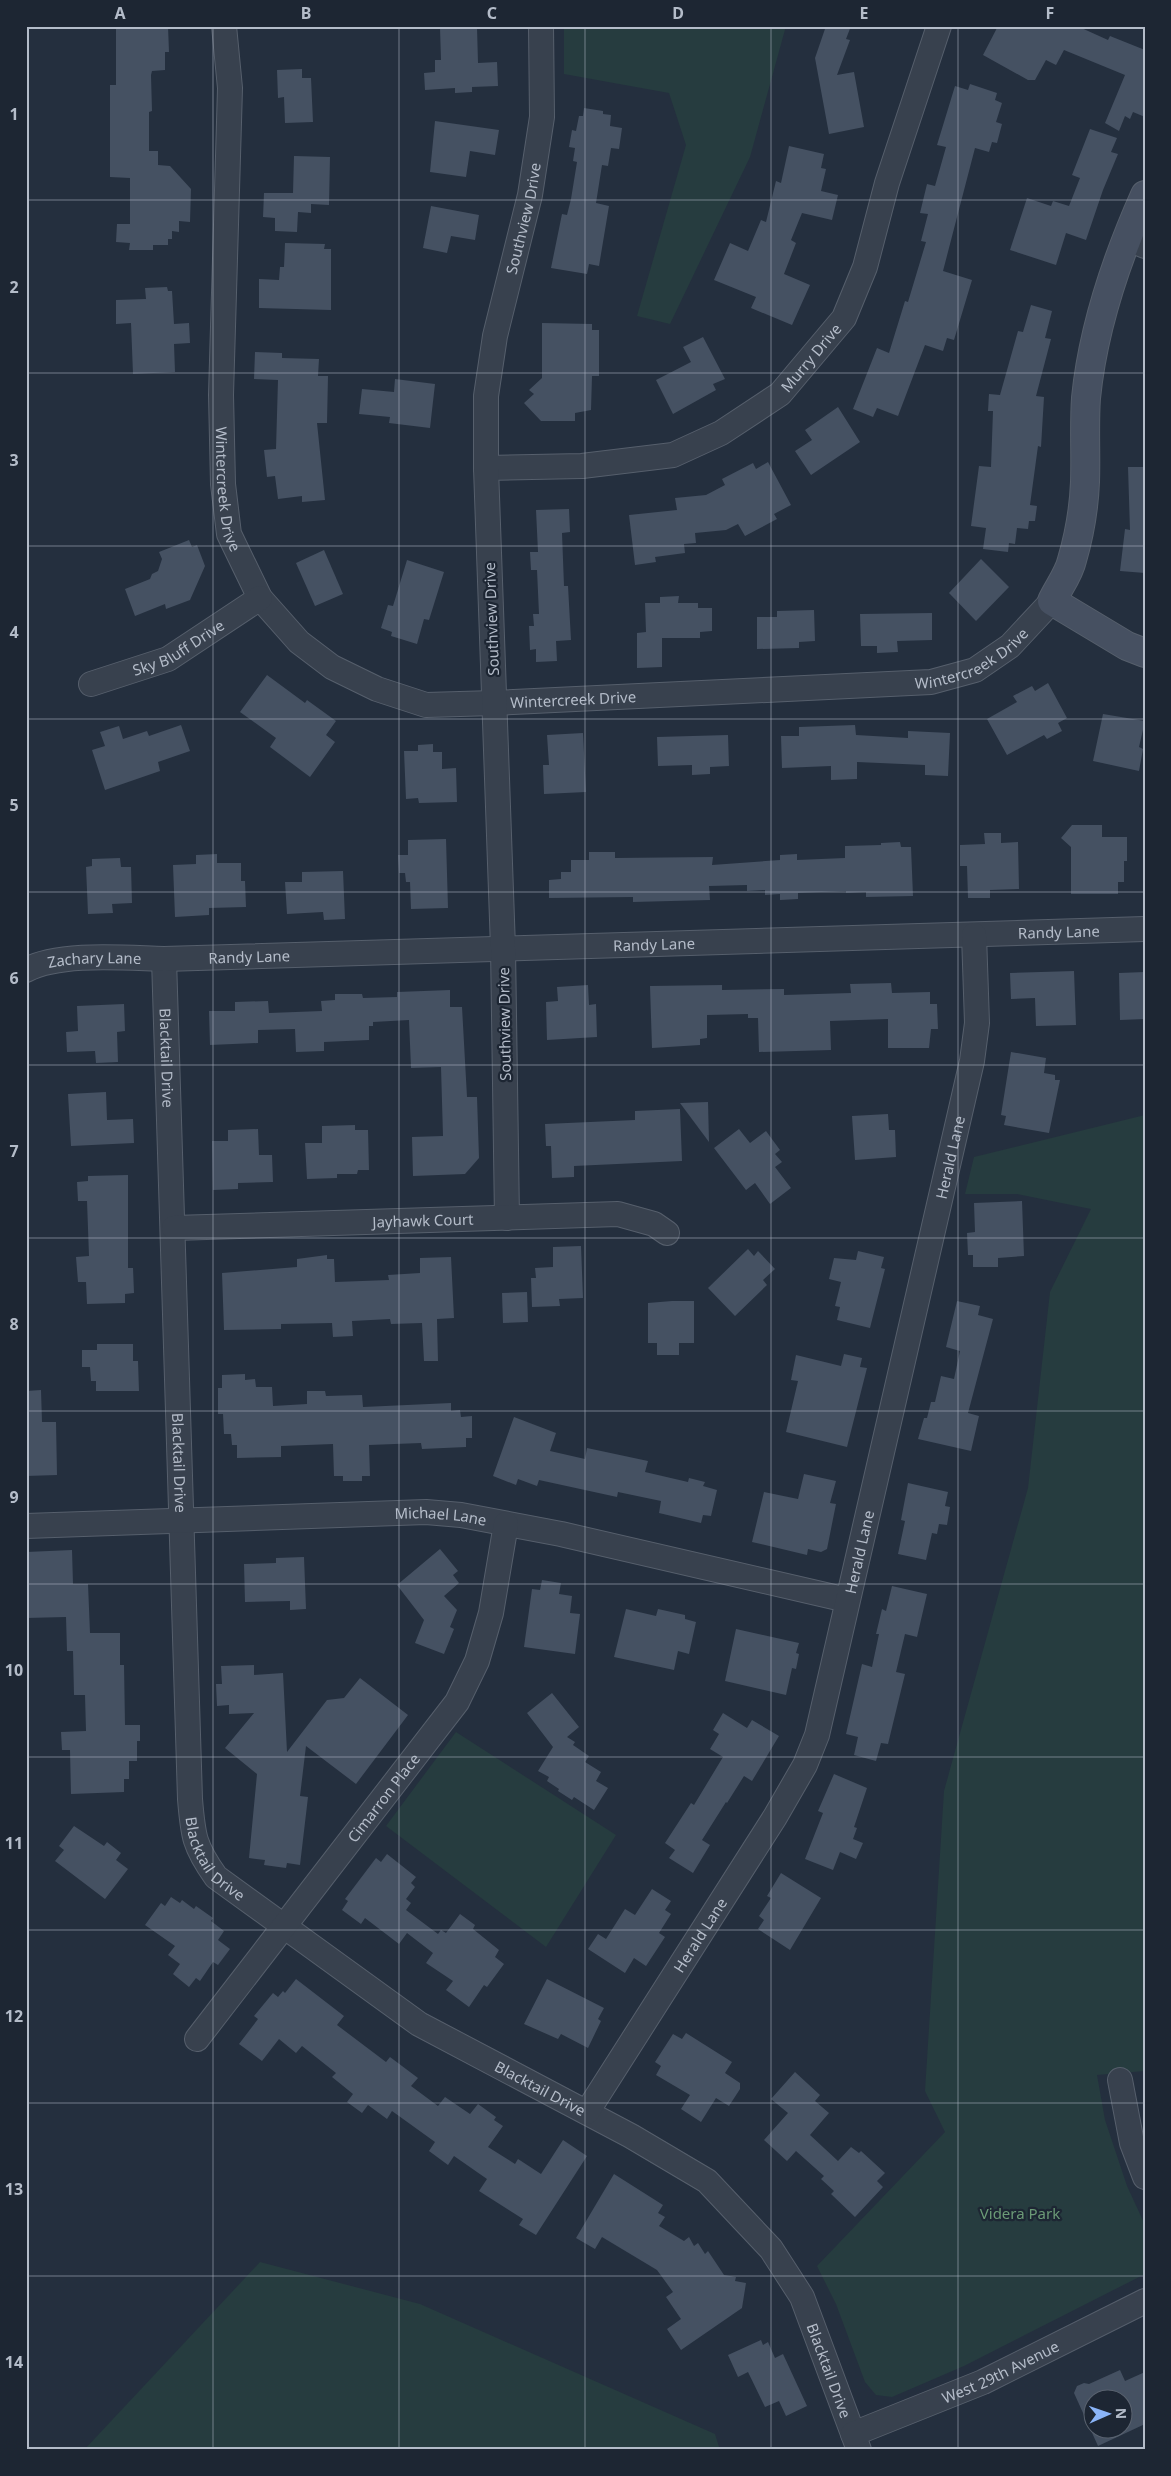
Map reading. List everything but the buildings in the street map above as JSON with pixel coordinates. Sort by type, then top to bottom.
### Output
[{"type":"street","name":"Wintercreek Drive","points":[[224,26],[230,88],[221,394],[223,484],[229,534],[260,598],[299,642],[332,667],[377,688],[426,704],[494,703],[931,682],[974,670],[1010,646],[1052,601],[1072,562],[1085,484],[1086,399],[1093,349],[1105,299],[1135,242],[1145,195]]},
{"type":"street","name":"Southview Drive","points":[[507,1218],[503,948],[486,468],[486,396],[494,344],[530,195],[542,117],[541,26]]},
{"type":"street","name":"Murry Drive","points":[[486,468],[582,466],[673,455],[720,433],[780,394],[844,318],[865,266],[887,182],[939,26]]},
{"type":"street","name":"Sky Bluff Drive","points":[[91,684],[168,659],[260,598]]},
{"type":"street","points":[[1052,601],[1127,646],[1145,653]]},
{"type":"street","name":"Randy Lane","points":[[164,959],[1145,929]]},
{"type":"street","name":"Herald Lane","points":[[587,2112],[775,1817],[805,1765],[817,1735],[972,1061],[977,1023],[974,934]]},
{"type":"street","name":"Zachary Lane","points":[[26,970],[36,965],[60,960],[164,959]]},
{"type":"street","name":"Blacktail Drive","points":[[164,959],[192,1830],[199,1853],[216,1877],[283,1928],[419,2024],[587,2112],[707,2181],[771,2249],[802,2298],[856,2442]]},
{"type":"street","name":"Jayhawk Court","points":[[174,1228],[618,1214],[654,1224],[667,1233]]},
{"type":"street","name":"Michael Lane","points":[[26,1526],[426,1512],[462,1515],[561,1534],[847,1600]]},
{"type":"street","name":"Cimarron Place","points":[[197,2039],[457,1702],[477,1661],[491,1613],[506,1524]]},
{"type":"street","points":[[1120,2080],[1130,2136],[1145,2177]]},
{"type":"street","name":"West 29th Avenue","points":[[856,2442],[983,2382],[1145,2301]]},
{"type":"green space","points":[[564,26],[786,26],[750,157],[670,324],[637,316],[686,145],[669,93],[564,74]]},
{"type":"green space","name":"Videra Park","points":[[1145,1115],[1145,2071],[1097,2075],[1105,2120],[1127,2186],[1145,2225],[1145,2274],[964,2366],[892,2397],[876,2395],[865,2382],[836,2304],[817,2266],[945,2132],[925,2091],[944,1791],[1028,1488],[1050,1292],[1091,1209],[1017,1194],[965,1194],[974,1157]]},
{"type":"green space","points":[[456,1732],[616,1835],[546,1947],[386,1826]]},
{"type":"green space","points":[[260,2262],[420,2304],[715,2434],[720,2450],[84,2450]]}]
